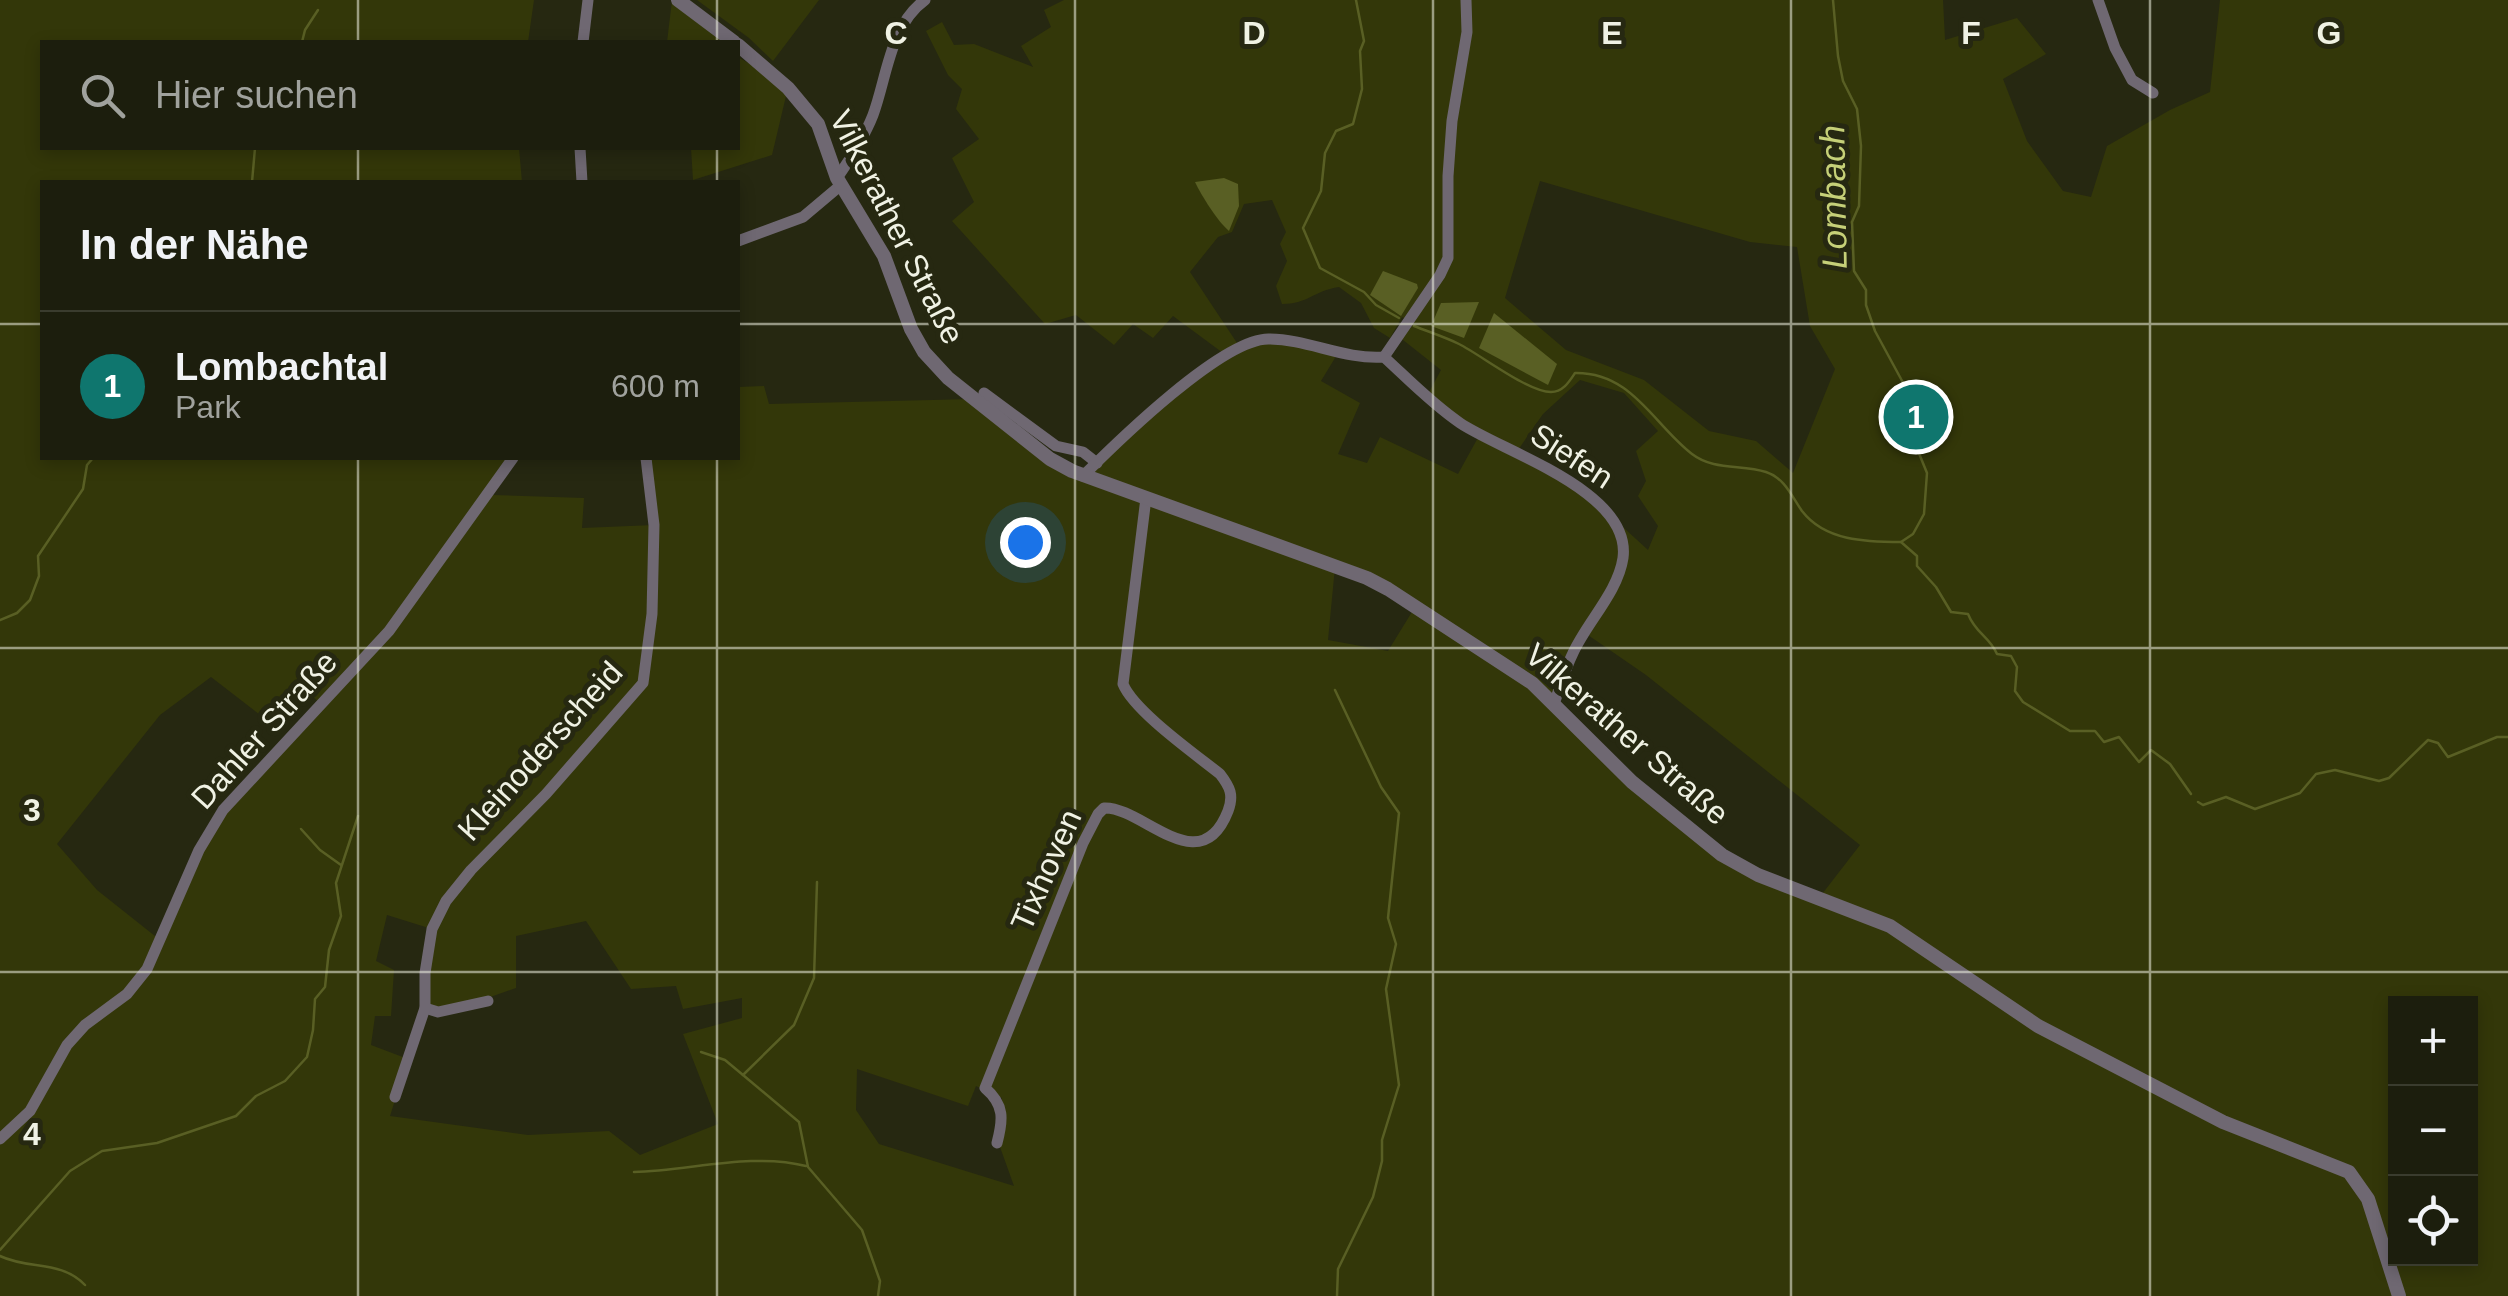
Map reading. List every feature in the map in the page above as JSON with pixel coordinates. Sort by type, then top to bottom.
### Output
[{"type":"street","points":[[584,40],[588,0]]},
{"type":"street","name":"Vilkerather Straße","points":[[678,0],[731,40]]},
{"type":"street","points":[[740,240],[803,217],[839,181],[872,118],[903,24],[925,0]]},
{"type":"street","points":[[1084,476],[1211,364],[1239,346],[1266,338],[1360,358],[1384,357],[1448,258],[1448,176],[1452,121],[1467,32],[1466,0]]},
{"type":"street","points":[[2098,0],[2115,48],[2132,80],[2153,93]]},
{"type":"street","name":"Vilkerather Straße","points":[[740,47],[814,116],[839,181],[884,256],[911,329],[934,364],[1050,459],[1084,476],[1367,578],[1515,670],[1632,782],[1722,854],[1758,875],[1890,926],[2052,1033],[2224,1122],[2349,1172],[2368,1199],[2399,1296]]},
{"type":"street","points":[[580,150],[582,180]]},
{"type":"street","name":"Siefen","points":[[1384,357],[1460,423],[1518,450],[1589,496],[1603,506],[1617,525],[1623,547],[1620,571],[1573,653],[1554,704]]},
{"type":"street","points":[[990,394],[1056,446],[1083,452],[1096,463]]},
{"type":"street","name":"Dahler Straße","points":[[0,1139],[30,1111],[67,1044],[84,1024],[127,994],[141,977],[199,850],[223,810],[389,631],[512,460]]},
{"type":"street","name":"Kleinoderscheid","points":[[396,1097],[425,1008],[425,973],[432,929],[446,900],[643,684],[652,614],[654,525],[646,460]]},
{"type":"street","name":"Tixhoven","points":[[997,1143],[1004,1118],[998,1100],[985,1088],[1098,814],[1104,808],[1118,810],[1170,838],[1189,840],[1216,829],[1229,807],[1229,786],[1220,774],[1140,706],[1122,684],[1146,498]]},
{"type":"street","points":[[425,1008],[438,1012],[488,1001]]},
{"type":"shaded area","points":[[0,0],[534,0],[528,40],[40,40],[40,150],[519,150],[522,180],[40,180],[40,460],[510,460],[492,495],[584,498],[582,528],[654,525],[646,460],[740,460],[740,387],[764,386],[769,404],[973,399],[1083,476],[1223,353],[1173,316],[1153,338],[1133,324],[1114,345],[1076,315],[1045,324],[952,221],[974,202],[952,158],[979,139],[956,109],[962,89],[948,75],[926,31],[942,22],[954,45],[974,44],[1033,67],[1021,46],[1051,27],[1044,10],[1064,0],[1943,0],[1945,40],[2017,18],[2046,54],[2003,79],[2027,141],[2063,191],[2091,197],[2107,146],[2210,92],[2220,0],[2508,0],[2508,1296],[0,1296]],"holes":[[[1540,181],[1750,242],[1797,247],[1810,326],[1835,369],[1793,473],[1756,441],[1709,431],[1644,380],[1566,350],[1505,298]],[[1272,200],[1286,232],[1280,244],[1287,261],[1276,286],[1282,304],[1339,287],[1361,303],[1374,328],[1390,338],[1402,317],[1408,320],[1398,336],[1441,370],[1427,396],[1480,434],[1458,474],[1380,437],[1367,463],[1338,454],[1360,403],[1321,381],[1338,353],[1256,340],[1239,346],[1190,272],[1218,237],[1232,232],[1244,204]],[[1580,380],[1624,393],[1658,431],[1636,451],[1646,481],[1638,496],[1658,526],[1648,550],[1589,496],[1518,450],[1543,414]],[[1335,567],[1415,607],[1388,651],[1328,640]],[[1585,633],[1646,675],[1860,845],[1819,898],[1758,875],[1632,782],[1554,704]],[[211,677],[264,718],[304,689],[321,704],[210,829],[160,940],[97,890],[57,844],[160,715]],[[387,915],[432,929],[425,1008],[451,1011],[516,988],[516,936],[586,921],[631,989],[676,986],[683,1009],[742,998],[742,1018],[683,1034],[718,1124],[640,1155],[609,1131],[528,1135],[390,1116],[408,1059],[371,1045],[375,1016],[391,1016],[394,970],[376,961]],[[857,1069],[968,1106],[976,1086],[1002,1098],[1000,1147],[1014,1186],[879,1144],[856,1110]]]},
{"type":"shaded area","points":[[697,0],[819,0],[773,61]]},
{"type":"shaded area","points":[[672,1],[721,40],[667,40]]},
{"type":"shaded area","points":[[740,58],[767,74],[786,96],[772,155],[693,180],[691,150],[740,150]]},
{"type":"shaded area","points":[[1224,178],[1238,184],[1239,206],[1229,231],[1195,182]]},
{"type":"shaded area","points":[[1383,271],[1417,284],[1401,316],[1370,295]]},
{"type":"shaded area","points":[[1479,302],[1464,338],[1431,326],[1441,303]]},
{"type":"shaded area","points":[[1494,313],[1557,364],[1548,385],[1479,348]]},
{"type":"waterway","points":[[1356,0],[1364,41],[1360,51],[1362,89],[1353,124],[1336,131],[1325,153],[1321,191],[1303,228],[1320,268],[1364,292],[1376,305],[1399,318]]},
{"type":"waterway","name":"Lombach","points":[[1833,0],[1838,56],[1843,81],[1857,109],[1861,146],[1859,206],[1852,222],[1854,271],[1866,290],[1866,305],[1875,331],[1907,390],[1918,423],[1916,446],[1927,473],[1924,514],[1913,534],[1901,542],[1917,556],[1917,566],[1951,612],[1968,614],[1997,654],[2011,656],[2017,667],[2015,691],[2023,702],[2070,731],[2095,731],[2104,742],[2119,737],[2139,762],[2151,750],[2170,764],[2191,794]]},
{"type":"waterway","points":[[302,40],[318,10]]},
{"type":"waterway","points":[[252,180],[255,150]]},
{"type":"waterway","points":[[1414,326],[1459,344],[1541,390],[1559,390],[1575,373],[1612,381],[1627,390],[1692,454],[1719,465],[1766,472],[1778,479],[1802,511],[1822,528],[1860,540],[1901,542]]},
{"type":"waterway","points":[[0,620],[17,613],[30,600],[39,576],[38,556],[83,489],[91,460]]},
{"type":"waterway","points":[[1335,690],[1381,787],[1399,813],[1388,918],[1396,944],[1386,989],[1399,1085],[1382,1140],[1382,1161],[1373,1197],[1338,1269],[1337,1296]]},
{"type":"waterway","name":"Lombach","points":[[2198,802],[2203,805],[2226,797],[2255,809],[2300,793],[2316,774],[2335,770],[2379,781],[2389,778],[2428,740],[2438,743],[2448,757],[2497,737],[2508,737]]},
{"type":"waterway","points":[[0,1250],[70,1171],[102,1151],[157,1143],[236,1116],[256,1096],[285,1081],[307,1057],[315,999],[325,987],[329,950],[341,916],[336,883],[358,816]]},
{"type":"waterway","points":[[301,829],[341,865]]},
{"type":"waterway","points":[[817,882],[814,978],[794,1025],[743,1075],[799,1122],[808,1167],[862,1230],[880,1281],[878,1296]]},
{"type":"waterway","points":[[701,1052],[725,1060],[743,1075]]},
{"type":"waterway","points":[[634,1172],[742,1161],[806,1166]]},
{"type":"waterway","points":[[0,1256],[66,1272],[85,1285]]},
{"type":"place","name":"Lombachtal","points":[[1916,417]]}]
